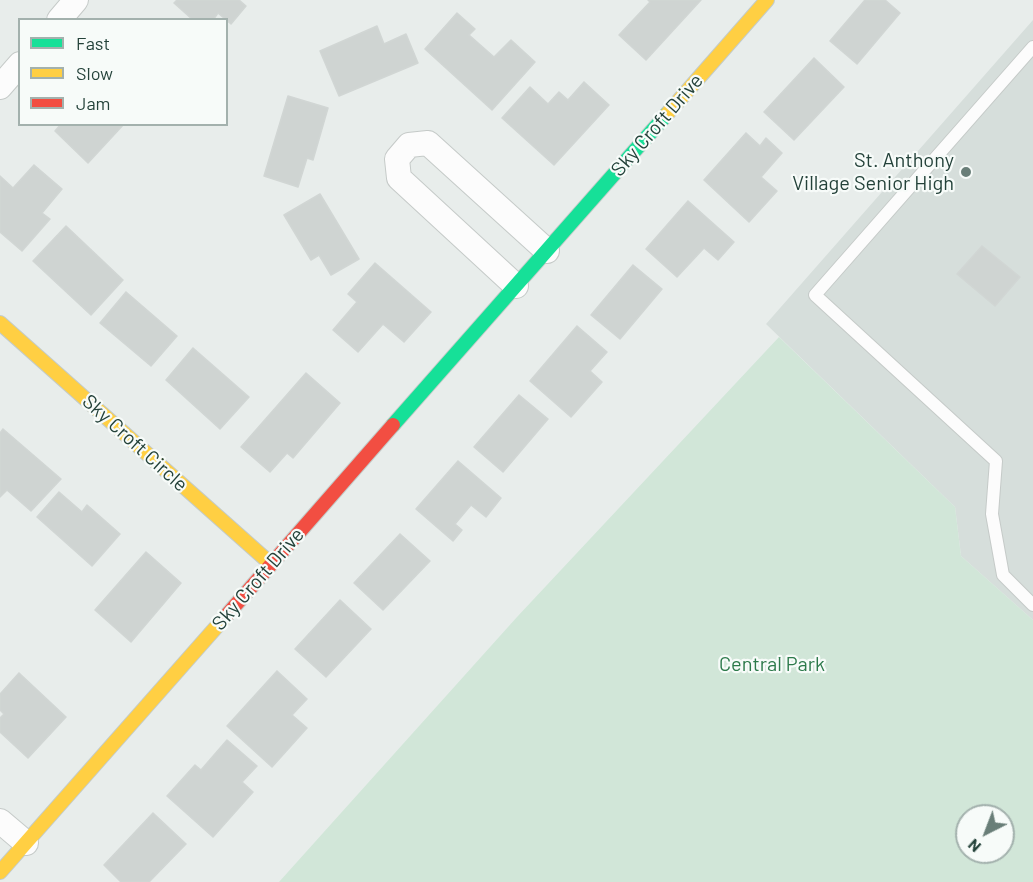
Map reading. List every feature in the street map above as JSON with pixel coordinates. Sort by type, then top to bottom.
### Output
[{"type":"street","points":[[61,18],[76,0]]},
{"type":"street","name":"Sky Croft Drive","points":[[0,872],[767,0]]},
{"type":"street","points":[[0,87],[18,66]]},
{"type":"street","points":[[516,285],[399,178],[397,159],[409,145],[428,143],[547,251]]},
{"type":"street","name":"Sky Croft Circle","points":[[0,323],[271,564]]},
{"type":"street","points":[[0,821],[26,843]]},
{"type":"lane","points":[[1033,47],[815,295],[996,461],[992,514],[1004,575],[1033,605]]},
{"type":"shaded area","name":"St. Anthony Village Senior High","points":[[1033,20],[1033,620],[961,556],[955,507],[766,324]]},
{"type":"green space","name":"Central Park","points":[[779,337],[955,507],[961,556],[1033,620],[1033,882],[279,882],[517,617]]},
{"type":"building","points":[[177,0],[239,0],[246,6],[231,24],[228,18],[224,18],[218,13],[214,18],[191,18],[174,3]]},
{"type":"building","points":[[648,0],[701,0],[646,60],[619,35],[650,2]]},
{"type":"building","points":[[865,0],[885,0],[900,13],[857,64],[830,41]]},
{"type":"building","points":[[457,13],[475,29],[469,35],[494,57],[511,40],[535,62],[492,110],[425,49]]},
{"type":"building","points":[[377,26],[384,44],[406,34],[418,63],[339,96],[320,51]]},
{"type":"building","points":[[814,58],[844,87],[794,140],[764,112]]},
{"type":"building","points":[[584,82],[609,105],[554,165],[502,118],[530,87],[548,104],[559,92],[568,100]]},
{"type":"building","points":[[288,96],[328,108],[313,160],[307,158],[298,187],[264,176]]},
{"type":"building","points":[[59,126],[122,126],[88,163],[55,131]]},
{"type":"building","points":[[746,133],[760,146],[766,138],[782,153],[761,177],[777,191],[749,222],[704,180]]},
{"type":"building","points":[[34,165],[62,189],[42,213],[50,219],[22,251],[0,232],[0,176],[13,188]]},
{"type":"building","points":[[320,194],[359,259],[331,275],[319,255],[311,260],[284,215]]},
{"type":"building","points":[[688,201],[734,242],[718,260],[704,248],[677,277],[646,249]]},
{"type":"building","points":[[66,226],[123,280],[91,315],[33,261]]},
{"type":"building","points":[[982,246],[1020,277],[995,306],[957,274]]},
{"type":"building","points":[[375,263],[431,312],[404,342],[383,324],[358,352],[333,330],[357,302],[348,294]]},
{"type":"building","points":[[633,265],[662,289],[620,339],[591,315]]},
{"type":"building","points":[[126,292],[177,336],[151,366],[100,323]]},
{"type":"building","points":[[577,326],[607,352],[590,371],[602,382],[571,417],[530,381]]},
{"type":"building","points":[[193,348],[249,397],[220,429],[166,380]]},
{"type":"building","points":[[306,373],[340,403],[293,458],[287,453],[270,472],[241,447]]},
{"type":"building","points":[[519,395],[548,419],[503,472],[474,447]]},
{"type":"building","points":[[3,429],[61,479],[31,511],[7,490],[0,497],[0,433]]},
{"type":"building","points":[[458,461],[501,498],[486,517],[471,505],[455,524],[462,530],[453,541],[416,509]]},
{"type":"building","points":[[59,492],[82,512],[87,505],[120,534],[92,566],[37,517]]},
{"type":"building","points":[[400,534],[430,561],[383,610],[354,583]]},
{"type":"building","points":[[146,552],[181,583],[131,642],[95,610]]},
{"type":"building","points":[[340,600],[371,629],[326,677],[295,649]]},
{"type":"building","points":[[277,671],[307,699],[292,715],[307,728],[272,767],[227,726]]},
{"type":"building","points":[[19,673],[66,717],[28,758],[0,732],[0,718],[4,714],[0,710],[0,694]]},
{"type":"building","points":[[227,740],[257,766],[242,782],[253,792],[213,837],[167,796],[195,765],[201,770]]},
{"type":"building","points":[[153,813],[186,844],[149,882],[121,882],[104,865]]},
{"type":"traffic: fast","points":[[393,425],[667,114]]},
{"type":"traffic: slow","points":[[667,114],[767,0]]},
{"type":"traffic: slow","points":[[0,323],[271,564]]},
{"type":"traffic: slow","points":[[0,872],[226,616]]},
{"type":"traffic: jam","points":[[226,616],[393,425]]},
{"type":"place","name":"St. Anthony Village Senior High","points":[[966,172]]}]
